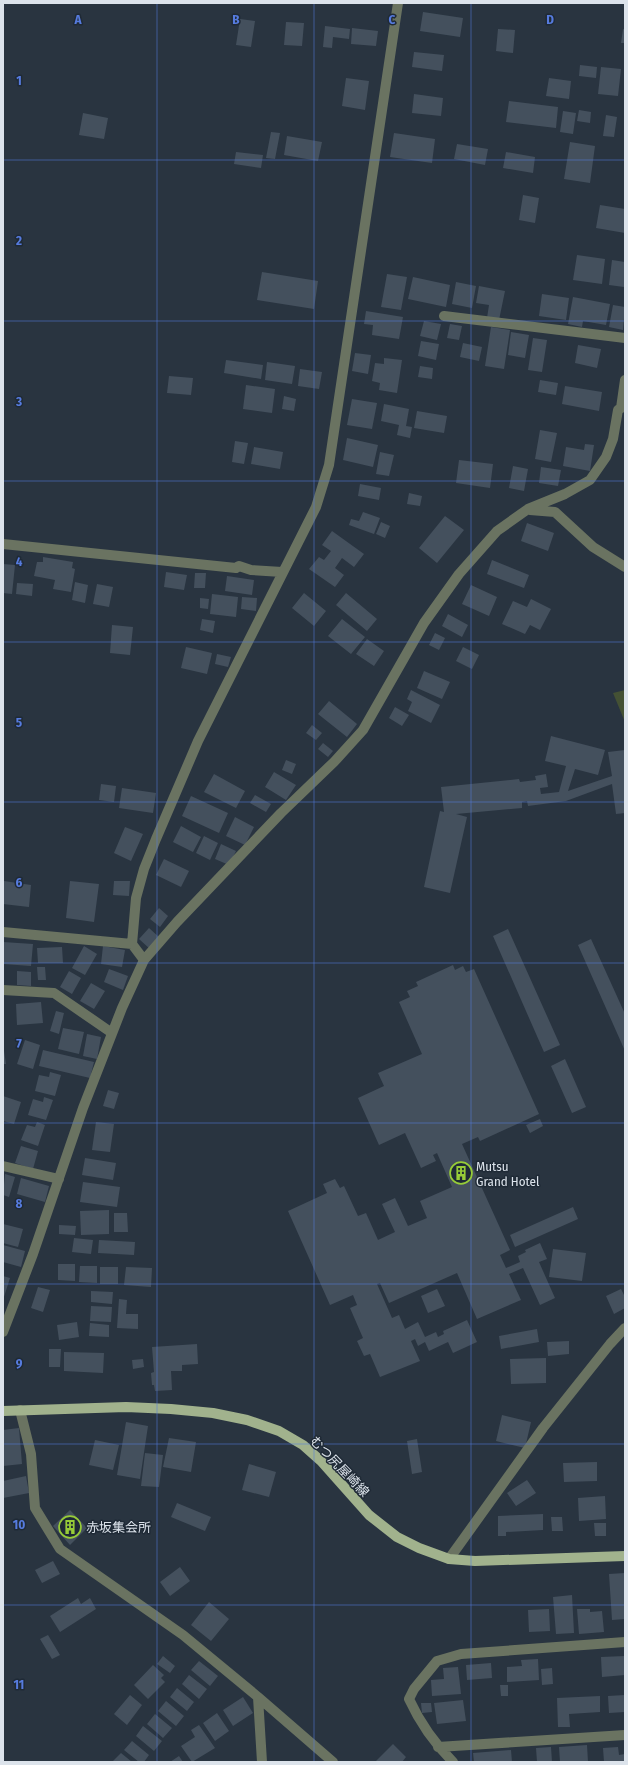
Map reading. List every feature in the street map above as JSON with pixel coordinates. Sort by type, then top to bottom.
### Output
[{"type":"main road","name":"むつ尻屋崎線","points":[[3,1411],[126,1407],[213,1413],[254,1422],[278,1431],[303,1445],[321,1461],[369,1515],[398,1537],[419,1548],[449,1559],[498,1561],[625,1556]]},
{"type":"street","points":[[144,960],[132,944],[136,898],[144,869],[198,741],[316,507],[329,465],[398,3]]},
{"type":"street","points":[[444,316],[625,338]]},
{"type":"street","points":[[3,1332],[33,1254],[83,1108],[112,1034],[144,960],[248,848],[334,762],[363,730],[424,623],[459,574],[497,532],[528,509],[565,494],[590,480],[606,457],[613,439],[618,410],[621,408],[625,380]]},
{"type":"street","points":[[528,509],[555,512],[593,547],[625,568]]},
{"type":"street","points":[[3,544],[236,568],[239,566],[251,570],[282,572]]},
{"type":"street","points":[[3,932],[132,944]]},
{"type":"street","points":[[3,990],[54,993],[112,1034]]},
{"type":"street","points":[[3,1166],[59,1179]]},
{"type":"street","points":[[449,1559],[543,1428],[610,1344],[625,1328]]},
{"type":"street","points":[[20,1410],[31,1454],[35,1508],[60,1549],[183,1635],[258,1697],[332,1762]]},
{"type":"street","points":[[453,1762],[438,1747],[419,1720],[409,1699],[414,1689],[437,1661],[461,1654],[625,1642]]},
{"type":"street","points":[[258,1697],[262,1762]]},
{"type":"street","points":[[438,1747],[625,1735]]},
{"type":"green space","points":[[625,690],[625,722],[613,693]]},
{"type":"building","points":[[423,12],[463,18],[460,37],[420,31]]},
{"type":"building","points":[[240,19],[255,21],[251,47],[236,45]]},
{"type":"building","points":[[286,22],[304,23],[302,46],[284,45]]},
{"type":"building","points":[[325,26],[350,29],[349,39],[333,37],[332,48],[323,47]]},
{"type":"building","points":[[352,28],[378,31],[376,46],[351,44]]},
{"type":"building","points":[[498,29],[515,30],[513,53],[496,51]]},
{"type":"building","points":[[623,29],[625,30],[625,43],[621,43]]},
{"type":"building","points":[[414,52],[444,55],[442,71],[412,67]]},
{"type":"building","points":[[580,65],[597,67],[596,78],[579,76]]},
{"type":"building","points":[[601,67],[621,69],[618,96],[598,94]]},
{"type":"building","points":[[346,78],[369,81],[365,110],[342,106]]},
{"type":"building","points":[[549,78],[571,81],[569,99],[546,96]]},
{"type":"building","points":[[414,94],[443,98],[441,116],[412,113]]},
{"type":"building","points":[[509,101],[558,107],[556,128],[506,122]]},
{"type":"building","points":[[579,110],[591,112],[590,123],[577,121]]},
{"type":"building","points":[[563,111],[576,113],[573,134],[560,132]]},
{"type":"building","points":[[83,113],[108,118],[104,139],[79,135]]},
{"type":"building","points":[[606,115],[617,117],[614,137],[603,136]]},
{"type":"building","points":[[271,132],[280,133],[275,159],[266,158]]},
{"type":"building","points":[[394,133],[435,139],[432,163],[390,157]]},
{"type":"building","points":[[287,136],[322,142],[318,161],[284,155]]},
{"type":"building","points":[[570,142],[595,146],[590,183],[564,179]]},
{"type":"building","points":[[457,144],[488,149],[485,165],[454,159]]},
{"type":"building","points":[[236,152],[263,155],[261,168],[234,164]]},
{"type":"building","points":[[506,152],[535,157],[533,173],[503,168]]},
{"type":"building","points":[[523,195],[539,198],[535,223],[519,220]]},
{"type":"building","points":[[600,205],[625,209],[625,233],[596,228]]},
{"type":"building","points":[[577,255],[605,259],[602,284],[573,280]]},
{"type":"building","points":[[612,260],[625,262],[624,287],[609,285]]},
{"type":"building","points":[[262,272],[318,281],[314,309],[257,300]]},
{"type":"building","points":[[387,274],[407,277],[401,310],[381,307]]},
{"type":"building","points":[[413,277],[450,285],[446,307],[408,299]]},
{"type":"building","points":[[456,282],[476,286],[472,308],[452,304]]},
{"type":"building","points":[[479,286],[505,291],[499,320],[487,318],[489,305],[476,303]]},
{"type":"building","points":[[542,294],[569,298],[566,320],[539,316]]},
{"type":"building","points":[[573,297],[610,304],[606,325],[583,321],[582,327],[568,324]]},
{"type":"building","points":[[613,305],[625,307],[623,330],[609,327]]},
{"type":"building","points":[[366,311],[403,317],[399,339],[372,335],[373,325],[364,324]]},
{"type":"building","points":[[424,321],[441,324],[437,340],[420,336]]},
{"type":"building","points":[[450,324],[462,326],[459,340],[447,338]]},
{"type":"building","points":[[491,327],[510,330],[504,369],[485,366]]},
{"type":"building","points":[[511,332],[529,335],[525,358],[508,355]]},
{"type":"building","points":[[533,338],[547,340],[542,372],[528,370]]},
{"type":"building","points":[[421,341],[439,344],[436,360],[418,356]]},
{"type":"building","points":[[463,343],[482,347],[479,361],[460,357]]},
{"type":"building","points":[[578,345],[601,349],[597,368],[575,363]]},
{"type":"building","points":[[355,353],[371,355],[368,374],[352,371]]},
{"type":"building","points":[[384,358],[402,360],[397,393],[379,390],[380,383],[372,381],[375,363],[384,364]]},
{"type":"building","points":[[226,360],[263,365],[261,379],[224,373]]},
{"type":"building","points":[[267,362],[295,366],[292,384],[265,380]]},
{"type":"building","points":[[420,366],[433,368],[432,379],[418,377]]},
{"type":"building","points":[[300,369],[322,372],[319,389],[298,386]]},
{"type":"building","points":[[169,376],[193,378],[191,395],[167,393]]},
{"type":"building","points":[[540,380],[558,383],[556,395],[538,392]]},
{"type":"building","points":[[246,385],[275,389],[272,413],[243,409]]},
{"type":"building","points":[[565,386],[602,392],[599,411],[562,404]]},
{"type":"building","points":[[284,396],[296,399],[294,411],[282,409]]},
{"type":"building","points":[[352,399],[377,403],[372,429],[347,425]]},
{"type":"building","points":[[384,404],[409,409],[406,426],[412,427],[410,438],[397,435],[399,425],[381,421]]},
{"type":"building","points":[[417,411],[447,416],[444,433],[414,428]]},
{"type":"building","points":[[540,430],[557,433],[551,462],[535,459]]},
{"type":"building","points":[[347,438],[378,445],[373,467],[343,460]]},
{"type":"building","points":[[235,441],[248,443],[244,464],[232,462]]},
{"type":"building","points":[[585,444],[594,445],[590,471],[563,466],[566,447],[584,450]]},
{"type":"building","points":[[254,447],[283,452],[280,469],[251,464]]},
{"type":"building","points":[[380,452],[394,455],[389,476],[376,474]]},
{"type":"building","points":[[459,460],[493,464],[490,488],[456,483]]},
{"type":"building","points":[[513,466],[528,469],[524,491],[509,488]]},
{"type":"building","points":[[541,467],[561,470],[558,486],[539,483]]},
{"type":"building","points":[[360,484],[381,488],[379,500],[358,496]]},
{"type":"building","points":[[409,493],[422,496],[420,506],[407,504]]},
{"type":"building","points":[[363,512],[380,518],[374,534],[349,525],[351,519],[359,521]]},
{"type":"building","points":[[445,516],[464,530],[437,563],[419,548]]},
{"type":"building","points":[[381,522],[390,526],[385,538],[376,534]]},
{"type":"building","points":[[527,523],[554,533],[548,551],[521,541]]},
{"type":"building","points":[[332,531],[364,554],[354,567],[342,558],[335,568],[344,575],[335,587],[309,569],[319,557],[324,560],[331,551],[322,545]]},
{"type":"building","points":[[43,557],[73,562],[72,568],[75,569],[71,592],[53,589],[55,580],[34,576],[37,562],[43,562]]},
{"type":"building","points":[[492,560],[529,575],[524,588],[487,574]]},
{"type":"building","points":[[3,564],[15,565],[12,594],[3,593]]},
{"type":"building","points":[[166,572],[187,575],[184,590],[164,587]]},
{"type":"building","points":[[195,573],[206,573],[205,588],[194,588]]},
{"type":"building","points":[[227,576],[254,580],[252,595],[225,591]]},
{"type":"building","points":[[75,582],[88,585],[85,603],[72,600]]},
{"type":"building","points":[[17,583],[33,584],[32,596],[16,594]]},
{"type":"building","points":[[97,584],[113,587],[109,607],[93,604]]},
{"type":"building","points":[[471,585],[497,597],[489,616],[462,604]]},
{"type":"building","points":[[304,593],[326,611],[314,626],[292,608]]},
{"type":"building","points":[[346,593],[377,619],[367,631],[336,605]]},
{"type":"building","points":[[212,594],[238,597],[236,617],[210,614]]},
{"type":"building","points":[[242,597],[257,598],[256,611],[241,609]]},
{"type":"building","points":[[200,598],[209,599],[208,609],[200,608]]},
{"type":"building","points":[[531,599],[551,609],[540,630],[530,625],[525,634],[502,624],[513,601],[527,607]]},
{"type":"building","points":[[448,614],[468,625],[462,637],[442,626]]},
{"type":"building","points":[[202,619],[215,621],[213,633],[200,630]]},
{"type":"building","points":[[342,619],[365,637],[351,654],[328,636]]},
{"type":"building","points":[[112,625],[133,627],[130,655],[110,653]]},
{"type":"building","points":[[435,633],[445,638],[439,650],[429,645]]},
{"type":"building","points":[[367,639],[384,651],[374,666],[356,654]]},
{"type":"building","points":[[186,647],[212,653],[207,674],[181,668]]},
{"type":"building","points":[[463,647],[479,655],[472,669],[456,661]]},
{"type":"building","points":[[217,654],[231,657],[228,667],[215,664]]},
{"type":"building","points":[[424,671],[450,682],[442,699],[417,688]]},
{"type":"building","points":[[411,690],[440,705],[431,723],[408,711],[412,702],[407,699]]},
{"type":"building","points":[[329,701],[357,724],[347,737],[318,714]]},
{"type":"building","points":[[395,707],[409,715],[402,726],[389,718]]},
{"type":"building","points":[[312,725],[322,733],[316,740],[306,733]]},
{"type":"building","points":[[551,736],[605,750],[598,775],[575,769],[568,791],[612,776],[608,752],[625,750],[625,813],[616,814],[612,784],[566,801],[528,806],[527,801],[522,802],[522,808],[456,814],[467,817],[450,893],[424,887],[440,811],[444,812],[441,787],[519,779],[520,782],[536,780],[535,776],[546,774],[548,787],[540,788],[541,794],[559,792],[566,766],[545,761]]},
{"type":"building","points":[[323,743],[333,751],[328,757],[318,749]]},
{"type":"building","points":[[286,760],[296,764],[292,774],[282,770]]},
{"type":"building","points":[[274,772],[296,785],[286,800],[265,787]]},
{"type":"building","points":[[214,774],[245,791],[236,808],[204,792]]},
{"type":"building","points":[[101,784],[116,786],[114,802],[99,800]]},
{"type":"building","points":[[122,788],[156,793],[153,813],[119,808]]},
{"type":"building","points":[[255,795],[271,804],[266,812],[250,803]]},
{"type":"building","points":[[191,796],[228,813],[219,833],[182,816]]},
{"type":"building","points":[[235,817],[254,827],[245,845],[226,836]]},
{"type":"building","points":[[181,826],[201,837],[193,852],[173,842]]},
{"type":"building","points":[[125,827],[143,834],[131,861],[114,853]]},
{"type":"building","points":[[204,836],[218,843],[210,860],[196,853]]},
{"type":"building","points":[[221,844],[236,851],[229,865],[215,859]]},
{"type":"building","points":[[164,859],[189,871],[181,887],[156,875]]},
{"type":"building","points":[[4,881],[31,885],[29,907],[3,904]]},
{"type":"building","points":[[70,881],[99,884],[94,922],[66,918]]},
{"type":"building","points":[[114,881],[130,881],[129,896],[113,895]]},
{"type":"building","points":[[159,908],[168,916],[160,927],[150,919]]},
{"type":"building","points":[[149,928],[160,938],[150,949],[139,939]]},
{"type":"building","points":[[508,929],[560,1045],[544,1052],[493,936]]},
{"type":"building","points":[[591,939],[625,1014],[625,1051],[578,945]]},
{"type":"building","points":[[3,942],[33,944],[31,966],[3,964]]},
{"type":"building","points":[[84,946],[97,954],[85,975],[72,968]]},
{"type":"building","points":[[103,946],[125,950],[122,967],[101,964]]},
{"type":"building","points":[[62,947],[63,963],[38,963],[37,948]]},
{"type":"building","name":"Mutsu Grand Hotel","points":[[453,965],[455,970],[463,966],[466,972],[474,969],[539,1114],[480,1141],[478,1137],[462,1144],[510,1250],[500,1255],[506,1268],[520,1262],[518,1256],[526,1252],[525,1250],[540,1243],[547,1259],[539,1262],[555,1298],[540,1305],[523,1268],[509,1274],[521,1300],[477,1319],[457,1273],[389,1303],[380,1283],[377,1284],[392,1318],[399,1315],[405,1329],[418,1322],[425,1337],[436,1332],[438,1337],[444,1334],[443,1331],[467,1320],[477,1342],[453,1353],[448,1342],[429,1351],[425,1342],[418,1346],[415,1339],[411,1341],[420,1361],[380,1377],[370,1354],[364,1356],[357,1341],[363,1338],[350,1308],[357,1305],[353,1295],[330,1305],[288,1211],[327,1193],[323,1184],[335,1179],[340,1188],[344,1186],[358,1216],[366,1213],[378,1240],[395,1232],[382,1204],[395,1198],[408,1226],[427,1218],[420,1201],[452,1187],[437,1153],[433,1155],[436,1161],[421,1168],[405,1133],[379,1145],[358,1098],[384,1086],[378,1073],[422,1054],[399,1002],[410,997],[407,991],[418,986],[416,982]]},
{"type":"building","points":[[37,967],[45,967],[46,980],[38,980]]},
{"type":"building","points":[[109,969],[128,976],[123,990],[104,982]]},
{"type":"building","points":[[17,971],[31,972],[31,986],[17,985]]},
{"type":"building","points":[[69,971],[81,978],[72,994],[60,987]]},
{"type":"building","points":[[91,983],[105,991],[94,1009],[80,1001]]},
{"type":"building","points":[[41,1002],[43,1023],[17,1025],[16,1004]]},
{"type":"building","points":[[56,1011],[64,1013],[59,1034],[50,1031]]},
{"type":"building","points":[[63,1028],[84,1032],[79,1054],[58,1049]]},
{"type":"building","points":[[87,1034],[101,1037],[97,1059],[83,1056]]},
{"type":"building","points":[[25,1040],[40,1045],[33,1069],[17,1064]]},
{"type":"building","points":[[3,1044],[6,1064],[3,1064]]},
{"type":"building","points":[[43,1050],[94,1062],[90,1078],[39,1066]]},
{"type":"building","points":[[565,1059],[586,1107],[572,1113],[551,1066]]},
{"type":"building","points":[[50,1072],[61,1075],[55,1096],[35,1091],[39,1075],[49,1077]]},
{"type":"building","points":[[108,1090],[119,1093],[114,1109],[103,1106]]},
{"type":"building","points":[[3,1096],[21,1102],[14,1124],[3,1121]]},
{"type":"building","points":[[44,1097],[53,1100],[46,1120],[28,1115],[33,1099],[43,1102]]},
{"type":"building","points":[[540,1119],[543,1126],[530,1133],[526,1125]]},
{"type":"building","points":[[37,1122],[45,1125],[38,1146],[21,1140],[27,1125],[35,1127]]},
{"type":"building","points":[[96,1122],[114,1124],[110,1152],[92,1150]]},
{"type":"building","points":[[21,1146],[38,1151],[33,1169],[15,1163]]},
{"type":"building","points":[[85,1158],[116,1163],[113,1180],[82,1175]]},
{"type":"building","points":[[5,1174],[15,1177],[9,1197],[3,1195]]},
{"type":"building","points":[[21,1178],[49,1186],[45,1202],[17,1194]]},
{"type":"building","points":[[83,1182],[120,1187],[117,1207],[80,1202]]},
{"type":"building","points":[[573,1207],[578,1219],[515,1247],[510,1235]]},
{"type":"building","points":[[109,1210],[109,1234],[81,1235],[80,1211]]},
{"type":"building","points":[[114,1213],[127,1213],[128,1232],[114,1232]]},
{"type":"building","points":[[3,1224],[23,1229],[18,1247],[3,1243]]},
{"type":"building","points":[[59,1225],[76,1226],[75,1235],[59,1234]]},
{"type":"building","points":[[74,1238],[93,1240],[91,1254],[72,1252]]},
{"type":"building","points":[[99,1240],[135,1242],[134,1255],[98,1253]]},
{"type":"building","points":[[3,1245],[25,1251],[21,1267],[3,1262]]},
{"type":"building","points":[[553,1249],[586,1253],[582,1281],[549,1277]]},
{"type":"building","points":[[58,1264],[75,1264],[75,1281],[58,1280]]},
{"type":"building","points":[[80,1266],[97,1266],[97,1283],[79,1282]]},
{"type":"building","points":[[100,1267],[118,1267],[118,1284],[100,1284]]},
{"type":"building","points":[[126,1267],[152,1268],[151,1287],[124,1285]]},
{"type":"building","points":[[3,1276],[10,1278],[3,1300]]},
{"type":"building","points":[[38,1287],[50,1290],[43,1312],[31,1308]]},
{"type":"building","points":[[437,1289],[445,1306],[428,1313],[421,1296]]},
{"type":"building","points":[[621,1289],[625,1297],[625,1308],[614,1314],[606,1296]]},
{"type":"building","points":[[91,1291],[113,1292],[112,1304],[91,1302]]},
{"type":"building","points":[[119,1299],[127,1300],[126,1314],[138,1314],[138,1329],[117,1328]]},
{"type":"building","points":[[91,1306],[112,1307],[111,1322],[90,1321]]},
{"type":"building","points":[[77,1322],[79,1337],[59,1340],[57,1325]]},
{"type":"building","points":[[90,1323],[109,1325],[109,1337],[89,1336]]},
{"type":"building","points":[[537,1329],[539,1342],[501,1349],[499,1336]]},
{"type":"building","points":[[569,1341],[569,1354],[548,1356],[547,1342]]},
{"type":"building","points":[[197,1344],[198,1364],[182,1365],[182,1371],[171,1371],[172,1390],[155,1391],[154,1385],[152,1385],[151,1373],[154,1372],[152,1347]]},
{"type":"building","points":[[49,1349],[61,1349],[60,1367],[49,1367]]},
{"type":"building","points":[[64,1352],[104,1353],[103,1373],[64,1371]]},
{"type":"building","points":[[546,1358],[546,1383],[511,1384],[510,1359]]},
{"type":"building","points":[[143,1359],[144,1367],[133,1369],[132,1360]]},
{"type":"building","points":[[502,1415],[531,1422],[525,1448],[496,1441]]},
{"type":"building","points":[[126,1422],[148,1426],[140,1479],[117,1475]]},
{"type":"building","points":[[19,1428],[22,1464],[3,1466],[3,1430]]},
{"type":"building","points":[[169,1438],[196,1442],[191,1472],[163,1467]]},
{"type":"building","points":[[417,1439],[422,1472],[412,1474],[407,1441]]},
{"type":"building","points":[[95,1440],[119,1445],[113,1470],[89,1465]]},
{"type":"building","points":[[145,1453],[163,1455],[159,1487],[141,1486]]},
{"type":"building","points":[[597,1462],[597,1481],[564,1482],[563,1463]]},
{"type":"building","points":[[249,1464],[276,1472],[269,1497],[242,1490]]},
{"type":"building","points":[[26,1476],[29,1493],[3,1498],[3,1481]]},
{"type":"building","points":[[527,1480],[536,1493],[516,1506],[507,1493]]},
{"type":"building","points":[[605,1496],[606,1519],[579,1521],[578,1498]]},
{"type":"building","points":[[177,1503],[211,1517],[205,1531],[171,1517]]},
{"type":"building","name":"赤坂集会所","points":[[70,1510],[87,1528],[70,1545],[53,1526]]},
{"type":"building","points":[[543,1514],[543,1530],[506,1532],[506,1536],[498,1536],[498,1516]]},
{"type":"building","points":[[551,1517],[562,1517],[563,1531],[552,1531]]},
{"type":"building","points":[[594,1523],[606,1523],[606,1536],[595,1536]]},
{"type":"building","points":[[53,1561],[60,1574],[42,1583],[35,1570]]},
{"type":"building","points":[[180,1567],[190,1581],[170,1596],[160,1582]]},
{"type":"building","points":[[625,1573],[625,1619],[612,1620],[609,1574]]},
{"type":"building","points":[[572,1595],[574,1633],[556,1634],[553,1597]]},
{"type":"building","points":[[78,1598],[81,1604],[90,1598],[96,1609],[60,1632],[50,1616]]},
{"type":"building","points":[[209,1602],[229,1619],[211,1641],[191,1625]]},
{"type":"building","points":[[549,1609],[550,1631],[529,1632],[528,1610]]},
{"type":"building","points":[[577,1609],[590,1609],[590,1612],[602,1611],[604,1632],[579,1634]]},
{"type":"building","points":[[48,1635],[60,1655],[52,1659],[40,1639]]},
{"type":"building","points":[[163,1656],[175,1666],[170,1673],[157,1664]]},
{"type":"building","points":[[625,1656],[625,1675],[602,1677],[601,1657]]},
{"type":"building","points":[[538,1659],[539,1680],[507,1682],[507,1667],[522,1666],[521,1660]]},
{"type":"building","points":[[199,1661],[218,1676],[210,1686],[191,1670]]},
{"type":"building","points":[[491,1663],[492,1678],[467,1680],[466,1665]]},
{"type":"building","points":[[153,1665],[164,1675],[161,1678],[165,1682],[148,1699],[134,1685]]},
{"type":"building","points":[[458,1667],[461,1694],[432,1696],[431,1680],[444,1679],[443,1668]]},
{"type":"building","points":[[552,1668],[553,1684],[542,1685],[541,1669]]},
{"type":"building","points":[[189,1675],[207,1689],[199,1699],[182,1684]]},
{"type":"building","points":[[500,1685],[508,1685],[508,1696],[501,1696]]},
{"type":"building","points":[[177,1688],[194,1702],[187,1711],[170,1697]]},
{"type":"building","points":[[130,1695],[142,1705],[127,1725],[114,1714]]},
{"type":"building","points":[[625,1695],[625,1712],[609,1713],[608,1696]]},
{"type":"building","points":[[600,1696],[600,1712],[569,1714],[570,1727],[558,1727],[557,1698]]},
{"type":"building","points":[[243,1697],[253,1713],[233,1726],[223,1710]]},
{"type":"building","points":[[463,1700],[466,1721],[437,1724],[434,1703]]},
{"type":"building","points":[[166,1701],[184,1716],[176,1726],[158,1711]]},
{"type":"building","points":[[421,1703],[431,1703],[432,1712],[422,1713]]},
{"type":"building","points":[[217,1713],[229,1731],[215,1741],[203,1723]]},
{"type":"building","points":[[155,1714],[172,1728],[163,1738],[147,1724]]},
{"type":"building","points":[[199,1725],[215,1748],[192,1762],[181,1746],[195,1737],[191,1730]]},
{"type":"building","points":[[143,1726],[162,1741],[154,1751],[136,1736]]},
{"type":"building","points":[[132,1741],[149,1755],[144,1762],[139,1762],[124,1750]]},
{"type":"building","points":[[393,1744],[406,1757],[402,1762],[375,1762]]},
{"type":"building","points":[[587,1745],[588,1762],[560,1762],[559,1747]]},
{"type":"building","points":[[551,1747],[552,1762],[537,1762],[536,1748]]},
{"type":"building","points":[[618,1747],[619,1755],[625,1754],[625,1762],[604,1762],[603,1748]]},
{"type":"building","points":[[511,1750],[512,1762],[474,1762],[473,1753]]},
{"type":"building","points":[[121,1753],[132,1762],[114,1762],[113,1761]]},
{"type":"building","points":[[179,1756],[183,1762],[170,1762]]},
{"type":"place","name":"Mutsu Grand Hotel","points":[[461,1173]]},
{"type":"place","name":"赤坂集会所","points":[[70,1527]]}]
